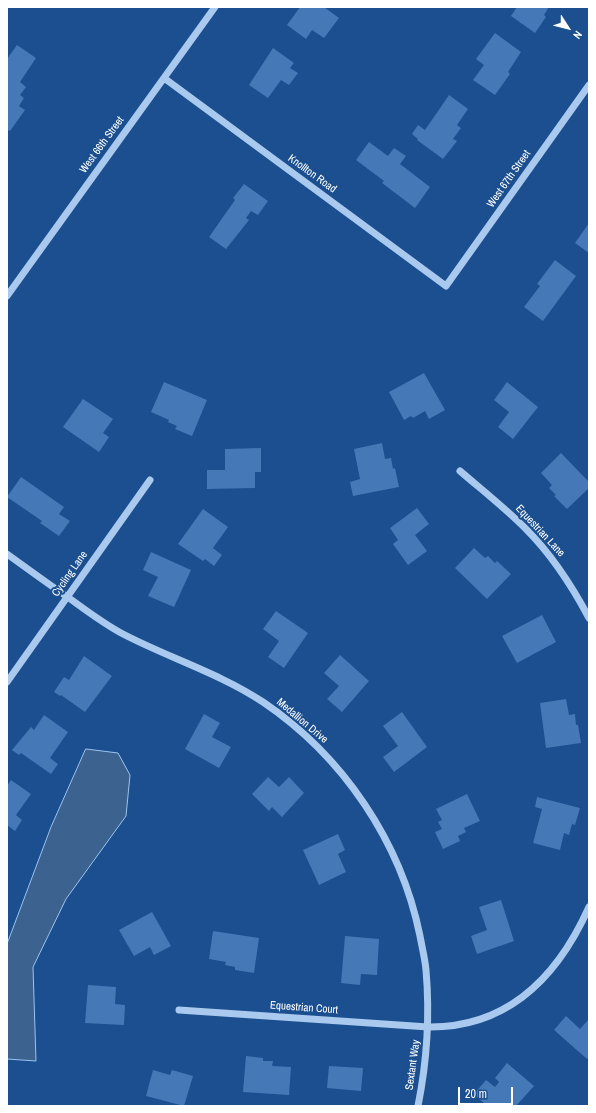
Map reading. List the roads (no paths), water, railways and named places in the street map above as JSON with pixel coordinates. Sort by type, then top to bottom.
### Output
[{"type":"street","name":"West 66th Street","points":[[7,296],[214,7]]},
{"type":"street","name":"Knollton Road","points":[[164,78],[446,286]]},
{"type":"street","name":"West 67th Street","points":[[446,286],[589,85]]},
{"type":"street","name":"Equestrian Lane","points":[[460,471],[508,511],[536,540],[564,575],[589,618]]},
{"type":"street","name":"Cycling Lane","points":[[7,682],[150,480]]},
{"type":"street","name":"Medallion Drive","points":[[7,554],[103,622],[126,635],[214,674],[250,694],[291,723],[320,750],[345,777],[378,826],[394,856],[409,895],[416,919],[426,968],[428,1027]]},
{"type":"street","points":[[428,1027],[445,1027],[477,1021],[493,1015],[528,993],[562,955],[589,907]]},
{"type":"street","name":"Equestrian Court","points":[[179,1010],[428,1027]]},
{"type":"street","name":"Sextant Way","points":[[418,1106],[427,1055],[428,1027]]},
{"type":"water","points":[[86,749],[118,753],[130,775],[126,816],[66,899],[33,967],[36,1061],[7,1059],[7,944],[51,827]]}]
